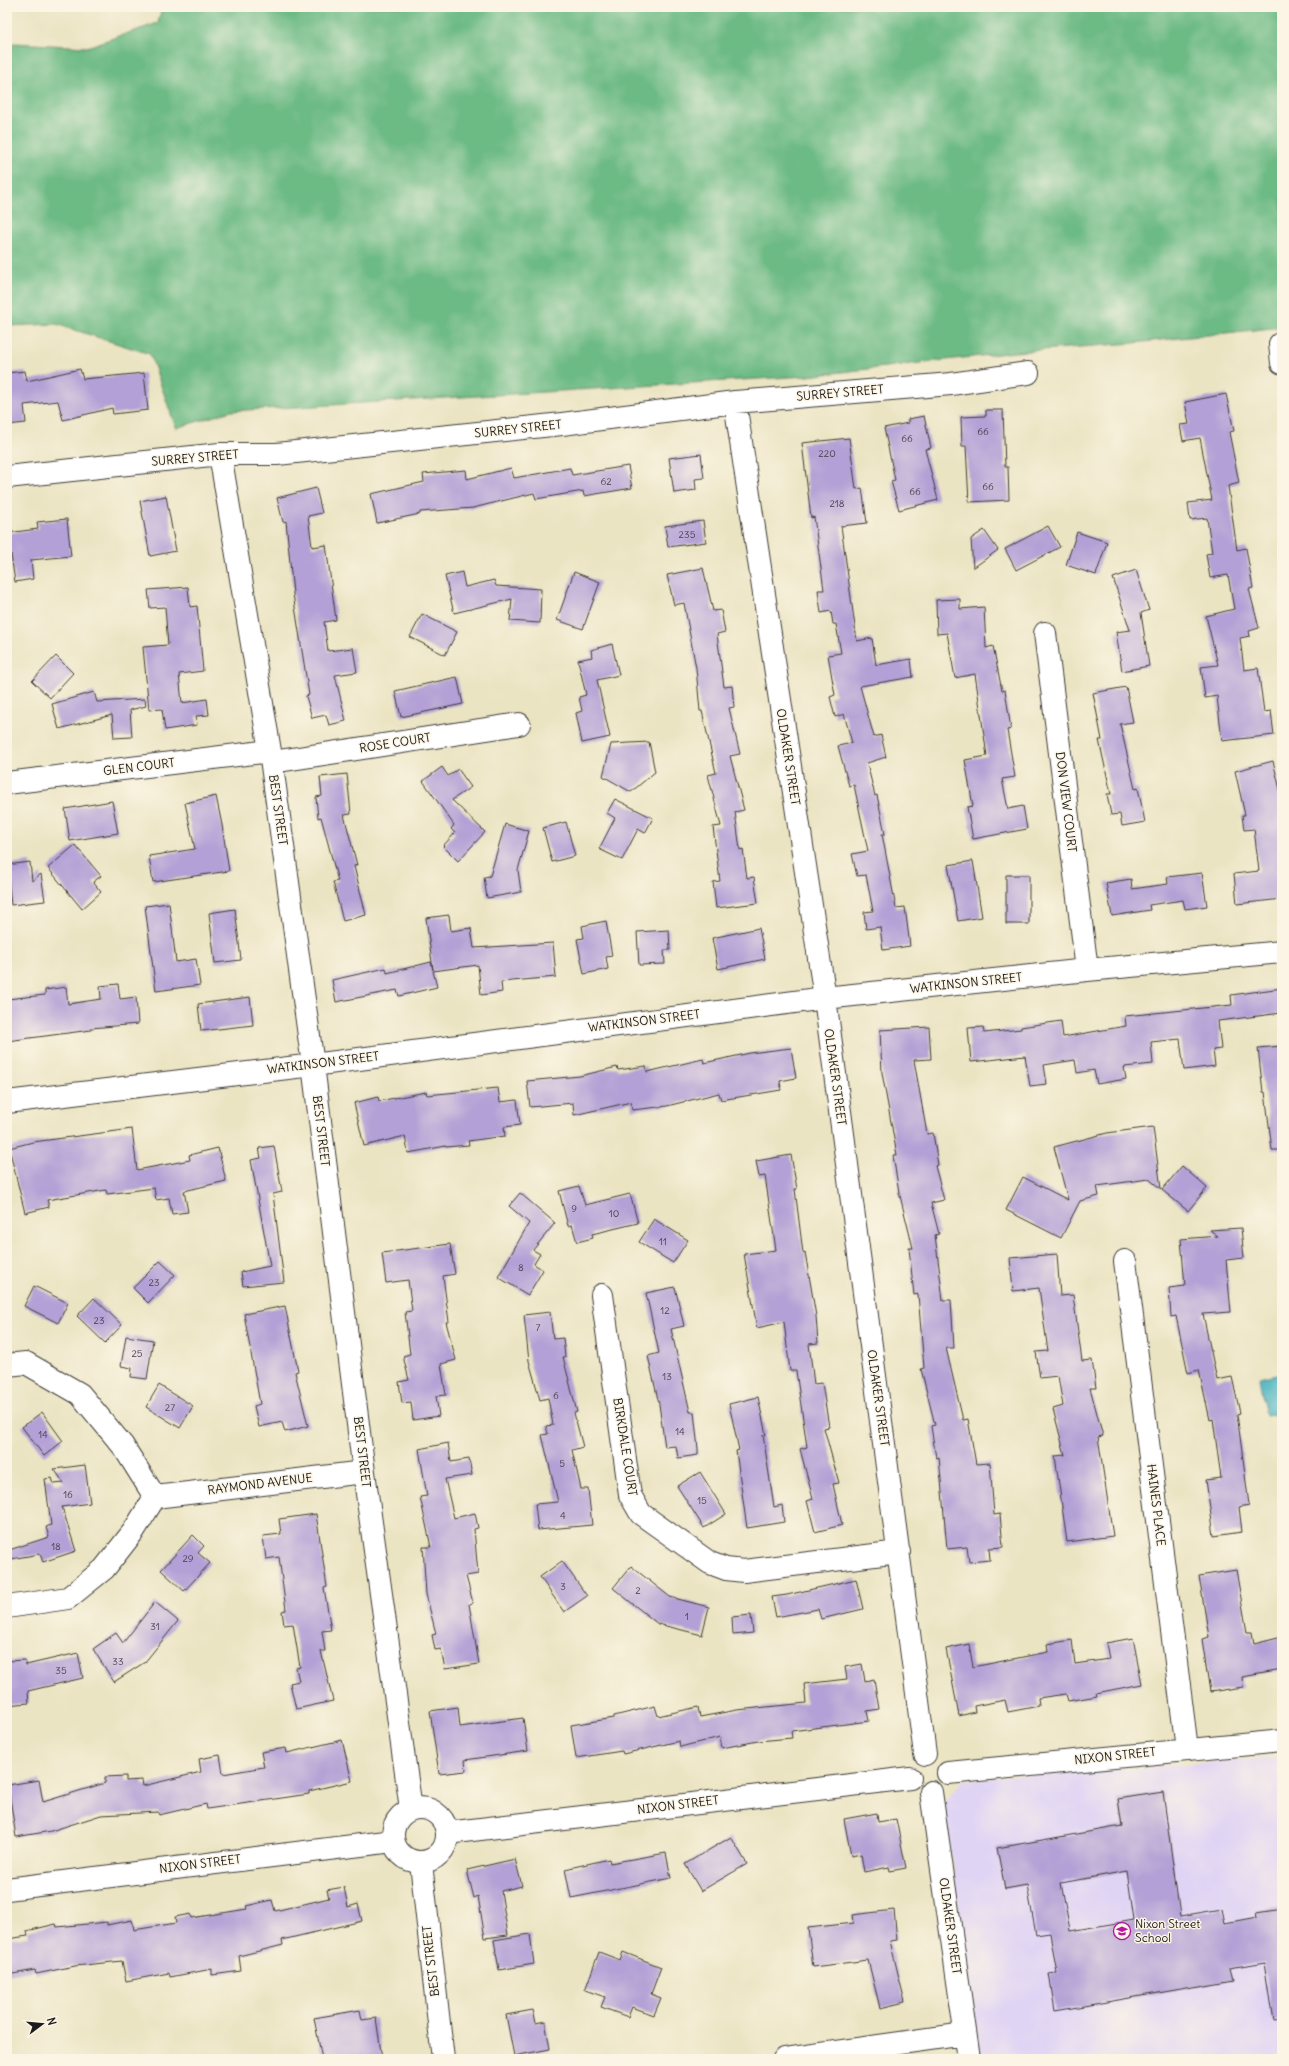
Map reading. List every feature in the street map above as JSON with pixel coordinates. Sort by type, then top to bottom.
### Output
[{"type":"street","name":"SURREY STREET","points":[[7,477],[220,454],[277,454],[562,424],[735,402],[951,384],[1028,373]]},
{"type":"street","name":"OLDAKER STREET","points":[[735,402],[825,998],[925,1754]]},
{"type":"street","name":"BEST STREET","points":[[220,454],[271,756],[313,1065],[364,1472],[411,1809]]},
{"type":"street","name":"DON VIEW COURT","points":[[1045,634],[1087,970]]},
{"type":"street","name":"ROSE COURT","points":[[271,756],[519,724]]},
{"type":"street","name":"GLEN COURT","points":[[7,783],[271,756]]},
{"type":"street","name":"WATKINSON STREET","points":[[7,1102],[313,1065],[825,998],[1087,970],[1282,952]]},
{"type":"street","name":"HAINES PLACE","points":[[1125,1261],[1187,1750]]},
{"type":"street","name":"BIRKDALE COURT","points":[[602,1295],[630,1495],[641,1514],[710,1563],[726,1569],[744,1571],[899,1552]]},
{"type":"street","points":[[7,1366],[26,1363],[80,1394],[123,1446],[155,1497],[133,1532],[104,1569],[68,1598],[7,1607]]},
{"type":"street","name":"RAYMOND AVENUE","points":[[155,1497],[364,1472]]},
{"type":"street","name":"NIXON STREET","points":[[948,1772],[1282,1741]]},
{"type":"street","points":[[925,1754],[932,1754],[940,1758],[944,1762],[948,1772],[944,1785],[931,1792],[920,1791],[915,1787],[910,1778],[909,1768],[914,1760],[925,1754]]},
{"type":"street","name":"NIXON STREET","points":[[447,1833],[910,1778]]},
{"type":"street","name":"OLDAKER STREET","points":[[931,1792],[969,2059]]},
{"type":"street","points":[[420,1808],[435,1812],[442,1820],[447,1833],[446,1845],[440,1853],[430,1861],[421,1863],[409,1861],[402,1857],[396,1850],[393,1841],[395,1823],[402,1814],[411,1809],[420,1808]]},
{"type":"street","name":"NIXON STREET","points":[[7,1889],[393,1841]]},
{"type":"street","name":"BEST STREET","points":[[421,1863],[443,2059]]},
{"type":"street","points":[[785,2059],[965,2034]]},
{"type":"shaded area","name":"Nixon Street School","points":[[1282,1757],[1282,2059],[980,2059],[944,1802],[964,1780]]},
{"type":"green space","points":[[162,7],[1282,7],[1282,327],[1133,343],[1015,352],[807,376],[231,411],[176,428],[150,354],[56,324],[7,326],[7,57],[14,43],[87,47],[158,23]]},
{"type":"water","points":[[1282,1373],[1282,1413],[1266,1416],[1259,1378]]},
{"type":"building","points":[[80,369],[83,379],[144,373],[148,410],[113,414],[112,408],[63,420],[58,401],[24,405],[26,423],[7,425],[7,373],[25,371],[27,381]]},
{"type":"building","points":[[1226,394],[1234,431],[1229,432],[1239,483],[1228,486],[1237,550],[1246,548],[1253,588],[1249,589],[1259,628],[1249,631],[1250,636],[1240,638],[1244,670],[1258,668],[1264,712],[1271,711],[1274,735],[1222,741],[1217,696],[1205,698],[1201,667],[1218,665],[1206,616],[1234,609],[1228,575],[1210,578],[1206,554],[1212,553],[1207,518],[1190,520],[1188,503],[1212,500],[1200,438],[1183,441],[1180,425],[1189,424],[1185,402]]},
{"type":"building","points":[[986,410],[1003,410],[1005,467],[1008,467],[1009,500],[969,502],[966,446],[962,446],[961,417],[986,416]]},
{"type":"building","points":[[924,416],[931,448],[925,449],[938,500],[899,510],[891,481],[895,480],[884,428],[908,423],[908,419]]},
{"type":"building","points":[[849,438],[856,489],[862,488],[867,523],[841,526],[857,641],[872,638],[876,665],[911,659],[913,677],[860,686],[874,737],[881,735],[886,757],[867,763],[875,796],[877,795],[885,834],[882,834],[896,908],[905,907],[910,946],[883,950],[880,927],[866,929],[864,912],[873,911],[866,875],[857,876],[852,854],[868,851],[854,785],[849,786],[838,746],[852,743],[844,714],[835,717],[830,697],[835,695],[828,655],[841,653],[836,624],[833,624],[831,611],[821,613],[818,590],[824,590],[814,517],[811,518],[802,443]]},
{"type":"building","points":[[701,454],[704,478],[695,479],[696,490],[674,493],[669,458]]},
{"type":"building","points":[[628,466],[632,488],[584,496],[583,491],[536,499],[534,493],[473,508],[420,512],[420,514],[377,523],[371,494],[424,482],[423,474],[466,470],[467,479],[511,468],[514,478],[570,468],[572,475]]},
{"type":"building","points":[[316,488],[322,513],[308,516],[312,547],[326,545],[336,620],[324,622],[328,651],[353,648],[357,672],[335,675],[346,721],[329,725],[326,715],[312,718],[306,696],[309,695],[293,594],[286,521],[283,522],[277,498]]},
{"type":"building","points":[[166,496],[176,551],[150,556],[140,501]]},
{"type":"building","points":[[67,519],[71,556],[31,560],[33,579],[15,582],[11,554],[7,554],[7,533],[38,529],[37,522]]},
{"type":"building","points":[[703,521],[706,542],[668,547],[665,526]]},
{"type":"building","points":[[1048,526],[1060,547],[1016,570],[1005,549]]},
{"type":"building","points":[[984,530],[998,550],[973,568],[971,539]]},
{"type":"building","points":[[1077,532],[1107,542],[1096,575],[1066,565]]},
{"type":"building","points":[[703,568],[713,611],[721,610],[725,632],[717,634],[724,687],[732,686],[734,707],[729,708],[740,754],[730,756],[744,810],[735,812],[740,850],[743,849],[747,878],[754,877],[758,903],[716,908],[713,882],[720,881],[713,827],[721,826],[708,775],[716,773],[702,711],[700,711],[696,668],[684,603],[674,605],[667,575]]},
{"type":"building","points":[[1136,570],[1149,610],[1141,613],[1149,666],[1122,671],[1116,632],[1130,630],[1113,578]]},
{"type":"building","points":[[462,572],[465,587],[494,580],[496,586],[541,589],[540,623],[510,621],[512,599],[454,613],[445,576]]},
{"type":"building","points":[[574,572],[600,582],[583,629],[557,620]]},
{"type":"building","points":[[188,587],[190,607],[197,606],[203,671],[179,674],[182,703],[207,699],[209,715],[196,716],[197,725],[165,730],[162,709],[149,710],[143,647],[168,645],[165,607],[150,608],[148,590]]},
{"type":"building","points":[[960,599],[960,609],[984,607],[986,648],[993,646],[1002,691],[1005,690],[1011,729],[1007,730],[1015,777],[1002,779],[1008,809],[1023,806],[1027,829],[973,839],[967,807],[973,806],[965,760],[987,756],[975,674],[955,678],[947,633],[937,634],[936,600]]},
{"type":"building","points":[[422,614],[457,632],[445,655],[410,637]]},
{"type":"building","points":[[612,644],[619,675],[597,680],[610,737],[582,743],[576,713],[582,711],[579,697],[586,695],[578,660],[592,657],[591,650]]},
{"type":"building","points":[[56,656],[73,673],[50,698],[32,681]]},
{"type":"building","points":[[457,677],[463,704],[401,717],[395,691]]},
{"type":"building","points":[[1126,687],[1133,722],[1120,724],[1135,789],[1138,788],[1145,822],[1122,826],[1120,814],[1111,815],[1107,794],[1111,794],[1099,740],[1102,740],[1093,693]]},
{"type":"building","points":[[94,692],[97,702],[145,699],[146,706],[130,710],[132,737],[114,738],[112,715],[59,729],[52,704]]},
{"type":"building","points":[[649,742],[655,772],[631,792],[603,776],[611,744]]},
{"type":"building","points":[[1273,761],[1282,798],[1282,899],[1237,904],[1234,874],[1259,871],[1254,829],[1244,830],[1242,815],[1245,815],[1235,771]]},
{"type":"building","points":[[442,767],[448,776],[458,769],[471,787],[452,800],[485,832],[458,861],[443,846],[455,833],[451,829],[454,825],[423,781]]},
{"type":"building","points":[[347,774],[351,814],[344,815],[357,865],[354,866],[366,915],[343,921],[333,882],[338,881],[321,817],[318,818],[316,797],[322,796],[320,777]]},
{"type":"building","points":[[216,796],[229,871],[153,882],[149,856],[195,849],[185,803]]},
{"type":"building","points":[[615,799],[653,818],[645,833],[638,829],[622,860],[599,849],[615,818],[607,813]]},
{"type":"building","points":[[112,801],[118,833],[70,841],[65,809]]},
{"type":"building","points":[[566,822],[575,856],[552,862],[543,828]]},
{"type":"building","points":[[505,824],[529,831],[518,870],[521,892],[487,898],[484,877],[490,876]]},
{"type":"building","points":[[75,845],[101,876],[93,882],[101,892],[82,909],[48,868]]},
{"type":"building","points":[[973,861],[982,917],[958,921],[948,865]]},
{"type":"building","points":[[30,862],[32,881],[41,874],[45,901],[11,905],[7,865]]},
{"type":"building","points":[[1202,873],[1207,906],[1185,909],[1183,900],[1149,905],[1150,910],[1112,916],[1106,883],[1131,879],[1132,889],[1168,884],[1167,877]]},
{"type":"building","points":[[1006,875],[1029,875],[1029,924],[1006,924]]},
{"type":"building","points":[[169,903],[176,962],[196,959],[200,985],[156,991],[145,906]]},
{"type":"building","points":[[235,909],[241,960],[215,963],[209,913]]},
{"type":"building","points":[[449,915],[451,931],[471,928],[474,948],[553,943],[556,977],[501,982],[502,992],[481,995],[478,965],[433,971],[437,987],[399,996],[397,990],[336,1002],[332,980],[386,968],[387,973],[431,962],[433,970],[426,918]]},
{"type":"building","points":[[606,921],[612,956],[606,957],[608,969],[584,974],[577,939],[584,938],[582,926]]},
{"type":"building","points":[[759,928],[765,959],[718,969],[712,938]]},
{"type":"building","points":[[669,930],[670,950],[664,950],[665,964],[639,965],[637,932]]},
{"type":"building","points":[[118,984],[120,999],[136,997],[138,1024],[91,1028],[91,1030],[7,1041],[7,999],[45,995],[45,990],[66,987],[68,1004],[101,999],[100,986]]},
{"type":"building","points":[[1282,988],[1282,1013],[1218,1021],[1221,1049],[1213,1050],[1215,1066],[1184,1070],[1180,1039],[1151,1042],[1153,1064],[1124,1067],[1126,1079],[1097,1084],[1094,1070],[1077,1073],[1075,1060],[1044,1065],[1047,1084],[1030,1086],[1025,1056],[971,1062],[968,1028],[983,1027],[984,1033],[1021,1029],[1021,1027],[1061,1021],[1063,1037],[1126,1026],[1125,1016],[1232,1005],[1231,995]]},
{"type":"building","points":[[250,997],[253,1025],[201,1031],[198,1004]]},
{"type":"building","points":[[929,1027],[931,1059],[914,1060],[927,1134],[933,1133],[938,1165],[935,1166],[944,1200],[931,1203],[939,1234],[935,1235],[943,1300],[951,1300],[954,1348],[946,1348],[963,1420],[968,1419],[976,1464],[990,1463],[994,1515],[1000,1514],[1003,1547],[989,1548],[990,1560],[969,1562],[967,1547],[947,1549],[939,1457],[936,1458],[931,1426],[935,1425],[921,1369],[924,1368],[918,1294],[914,1295],[909,1248],[913,1248],[899,1192],[893,1155],[897,1155],[882,1073],[880,1030]]},
{"type":"building","points":[[1282,1046],[1282,1150],[1272,1150],[1258,1048]]},
{"type":"building","points":[[791,1048],[796,1078],[780,1081],[781,1090],[721,1100],[719,1093],[667,1106],[632,1110],[631,1102],[574,1115],[573,1103],[530,1107],[527,1081],[580,1076],[617,1067],[618,1070],[646,1066],[647,1072],[703,1059],[704,1063],[750,1053]]},
{"type":"building","points":[[498,1088],[500,1102],[517,1100],[520,1125],[504,1127],[505,1136],[468,1141],[469,1145],[446,1146],[408,1153],[405,1136],[364,1146],[354,1103],[378,1097],[379,1101],[426,1092],[427,1095]]},
{"type":"building","points":[[1153,1127],[1161,1189],[1149,1179],[1097,1186],[1099,1196],[1080,1201],[1061,1238],[1006,1210],[1023,1177],[1068,1200],[1054,1147],[1107,1133]]},
{"type":"building","points":[[132,1129],[137,1170],[190,1160],[189,1155],[218,1148],[226,1181],[184,1191],[188,1212],[172,1214],[169,1198],[156,1200],[154,1188],[107,1194],[106,1190],[47,1200],[49,1207],[25,1213],[9,1148],[33,1142]]},
{"type":"building","points":[[274,1146],[282,1192],[273,1194],[284,1282],[243,1286],[241,1272],[270,1266],[251,1160],[261,1158],[259,1148]]},
{"type":"building","points":[[791,1155],[797,1189],[795,1189],[803,1253],[805,1252],[816,1316],[818,1343],[809,1344],[814,1384],[822,1383],[829,1427],[824,1428],[839,1483],[833,1484],[842,1525],[815,1532],[807,1501],[813,1499],[800,1449],[807,1447],[796,1371],[790,1371],[784,1322],[757,1328],[744,1254],[776,1250],[765,1176],[759,1177],[756,1161]]},
{"type":"building","points":[[1182,1166],[1207,1188],[1188,1211],[1162,1190]]},
{"type":"building","points":[[579,1186],[585,1205],[630,1194],[638,1223],[592,1234],[593,1238],[577,1242],[572,1225],[568,1226],[559,1191]]},
{"type":"building","points":[[520,1193],[555,1223],[533,1250],[540,1254],[534,1264],[543,1270],[528,1295],[498,1277],[529,1223],[509,1206]]},
{"type":"building","points":[[654,1219],[688,1240],[673,1263],[639,1242]]},
{"type":"building","points":[[1241,1228],[1244,1258],[1226,1260],[1231,1312],[1203,1314],[1217,1380],[1232,1377],[1240,1413],[1237,1414],[1249,1505],[1239,1507],[1242,1532],[1214,1536],[1206,1480],[1221,1478],[1213,1419],[1210,1420],[1199,1370],[1188,1373],[1176,1316],[1171,1317],[1169,1288],[1185,1286],[1181,1239],[1218,1236],[1210,1230]]},
{"type":"building","points":[[450,1244],[455,1274],[443,1276],[449,1322],[446,1322],[456,1360],[441,1364],[446,1395],[436,1396],[439,1416],[413,1420],[411,1402],[402,1403],[399,1382],[409,1380],[403,1356],[410,1354],[405,1312],[412,1311],[408,1280],[386,1283],[382,1253]]},
{"type":"building","points":[[1057,1254],[1060,1296],[1073,1295],[1082,1361],[1092,1360],[1096,1388],[1090,1388],[1103,1436],[1098,1437],[1113,1536],[1067,1542],[1055,1456],[1065,1455],[1053,1409],[1063,1406],[1058,1376],[1040,1378],[1036,1352],[1048,1351],[1039,1288],[1013,1291],[1010,1258]]},
{"type":"building","points":[[160,1261],[175,1275],[148,1303],[133,1288]]},
{"type":"building","points":[[34,1286],[68,1303],[58,1323],[24,1306]]},
{"type":"building","points":[[675,1287],[684,1326],[671,1329],[690,1412],[694,1412],[698,1449],[698,1455],[678,1458],[676,1446],[665,1447],[659,1404],[648,1356],[659,1353],[646,1293]]},
{"type":"building","points":[[94,1298],[122,1325],[105,1343],[77,1316]]},
{"type":"building","points":[[285,1306],[298,1371],[295,1372],[308,1426],[285,1432],[282,1422],[259,1427],[254,1406],[260,1404],[244,1314]]},
{"type":"building","points":[[550,1312],[553,1339],[563,1338],[565,1357],[563,1357],[577,1412],[574,1413],[583,1447],[572,1450],[581,1489],[588,1489],[592,1525],[538,1530],[535,1504],[558,1502],[542,1435],[548,1434],[546,1426],[553,1425],[548,1398],[540,1400],[529,1361],[524,1315]]},
{"type":"building","points":[[126,1336],[153,1340],[147,1379],[131,1377],[132,1368],[121,1366]]},
{"type":"building","points":[[159,1385],[193,1406],[180,1428],[146,1407]]},
{"type":"building","points":[[758,1397],[766,1435],[763,1435],[774,1507],[782,1505],[784,1522],[747,1528],[736,1451],[739,1450],[729,1404]]},
{"type":"building","points":[[42,1412],[63,1441],[44,1456],[22,1427]]},
{"type":"building","points":[[448,1443],[451,1462],[469,1459],[472,1475],[445,1479],[454,1518],[475,1513],[478,1528],[474,1529],[478,1574],[466,1576],[473,1603],[469,1604],[479,1664],[445,1669],[441,1649],[435,1650],[432,1635],[436,1634],[426,1594],[423,1547],[431,1547],[420,1497],[427,1496],[419,1449]]},
{"type":"building","points":[[85,1465],[90,1503],[62,1507],[76,1551],[43,1562],[40,1554],[11,1559],[9,1550],[49,1537],[46,1527],[51,1525],[45,1479],[52,1478],[54,1484],[64,1483],[54,1469]]},
{"type":"building","points":[[700,1472],[726,1514],[704,1528],[677,1486]]},
{"type":"building","points":[[316,1514],[327,1587],[324,1588],[331,1630],[322,1631],[325,1651],[321,1651],[333,1701],[296,1709],[290,1683],[299,1681],[296,1668],[300,1667],[293,1624],[284,1625],[282,1611],[286,1610],[279,1557],[266,1559],[263,1536],[281,1534],[279,1519]]},
{"type":"building","points":[[193,1535],[204,1546],[198,1553],[210,1563],[184,1591],[161,1570]]},
{"type":"building","points":[[562,1561],[587,1596],[564,1612],[540,1577]]},
{"type":"building","points":[[631,1566],[670,1597],[709,1607],[702,1635],[658,1624],[613,1588]]},
{"type":"building","points":[[1236,1570],[1247,1632],[1252,1632],[1254,1644],[1282,1637],[1282,1670],[1242,1677],[1243,1687],[1210,1692],[1202,1639],[1209,1637],[1199,1576]]},
{"type":"building","points":[[856,1579],[863,1609],[821,1619],[818,1609],[776,1617],[772,1597]]},
{"type":"building","points":[[155,1602],[178,1621],[145,1662],[114,1682],[93,1649],[116,1633],[123,1643]]},
{"type":"building","points":[[751,1615],[753,1633],[733,1635],[732,1617]]},
{"type":"building","points":[[1133,1638],[1142,1684],[1096,1693],[1097,1696],[1068,1701],[1066,1694],[1038,1698],[1039,1706],[1008,1712],[1005,1700],[974,1706],[975,1712],[959,1716],[946,1649],[969,1644],[973,1667],[1048,1652],[1047,1644],[1072,1640],[1075,1664],[1109,1659],[1106,1643]]},
{"type":"building","points":[[78,1653],[83,1678],[28,1691],[29,1703],[7,1705],[7,1661],[25,1660],[26,1665]]},
{"type":"building","points":[[862,1664],[865,1681],[874,1679],[879,1709],[867,1711],[869,1721],[791,1731],[792,1738],[758,1741],[722,1748],[720,1737],[680,1747],[679,1741],[623,1754],[622,1751],[576,1758],[571,1725],[614,1718],[614,1716],[655,1706],[658,1716],[698,1707],[700,1717],[737,1710],[806,1703],[804,1684],[847,1679],[845,1667]]},
{"type":"building","points":[[458,1707],[460,1727],[523,1718],[528,1751],[465,1760],[466,1771],[439,1774],[430,1711]]},
{"type":"building","points":[[342,1740],[352,1781],[309,1791],[309,1794],[207,1809],[206,1804],[159,1815],[158,1812],[101,1815],[51,1831],[16,1837],[8,1785],[39,1780],[43,1802],[105,1783],[105,1777],[126,1776],[126,1781],[142,1780],[143,1786],[201,1772],[199,1759],[220,1755],[223,1774],[264,1767],[261,1752],[286,1748],[287,1753]]},
{"type":"building","points":[[1163,1792],[1180,1916],[1222,1909],[1225,1923],[1257,1917],[1256,1911],[1282,1907],[1282,2020],[1273,2021],[1264,1962],[1230,1968],[1233,1980],[1055,2011],[1049,1974],[1057,1973],[1050,1933],[1036,1935],[1027,1885],[1005,1889],[997,1848],[1122,1826],[1118,1799]],"holes":[[[1127,1871],[1134,1920],[1070,1931],[1061,1883]]]},
{"type":"building","points":[[877,1813],[878,1822],[896,1819],[906,1868],[890,1871],[889,1867],[864,1872],[861,1854],[851,1856],[844,1819]]},
{"type":"building","points":[[731,1837],[747,1864],[701,1891],[685,1864]]},
{"type":"building","points":[[666,1853],[671,1878],[571,1898],[565,1869],[609,1859],[610,1863]]},
{"type":"building","points":[[515,1859],[522,1886],[501,1891],[508,1935],[485,1938],[478,1896],[474,1898],[467,1870]]},
{"type":"building","points":[[344,1887],[348,1907],[358,1904],[362,1921],[282,1940],[283,1945],[239,1956],[241,1971],[212,1975],[212,1969],[170,1977],[169,1973],[126,1981],[122,1961],[75,1966],[36,1974],[35,1970],[7,1975],[7,1939],[28,1936],[27,1931],[56,1924],[57,1927],[107,1922],[107,1925],[132,1920],[134,1930],[176,1923],[175,1917],[190,1914],[191,1918],[247,1909],[246,1906],[272,1900],[275,1911],[329,1898],[327,1890]]},
{"type":"building","points":[[894,1910],[897,1940],[890,1941],[905,2002],[880,2008],[868,1960],[813,1967],[808,1928],[853,1923],[852,1915]]},
{"type":"building","points":[[530,1934],[534,1964],[499,1970],[494,1940]]},
{"type":"building","points":[[599,1952],[620,1960],[623,1952],[661,1967],[651,1994],[661,1998],[654,2015],[632,2007],[628,2017],[601,2007],[605,1997],[585,1990]]},
{"type":"building","points":[[360,2010],[362,2020],[376,2018],[382,2059],[322,2059],[314,2018]]},
{"type":"building","points":[[533,2010],[536,2023],[545,2021],[550,2049],[514,2056],[506,2015]]},
{"type":"place","name":"Nixon Street School","points":[[1122,1931]]}]
